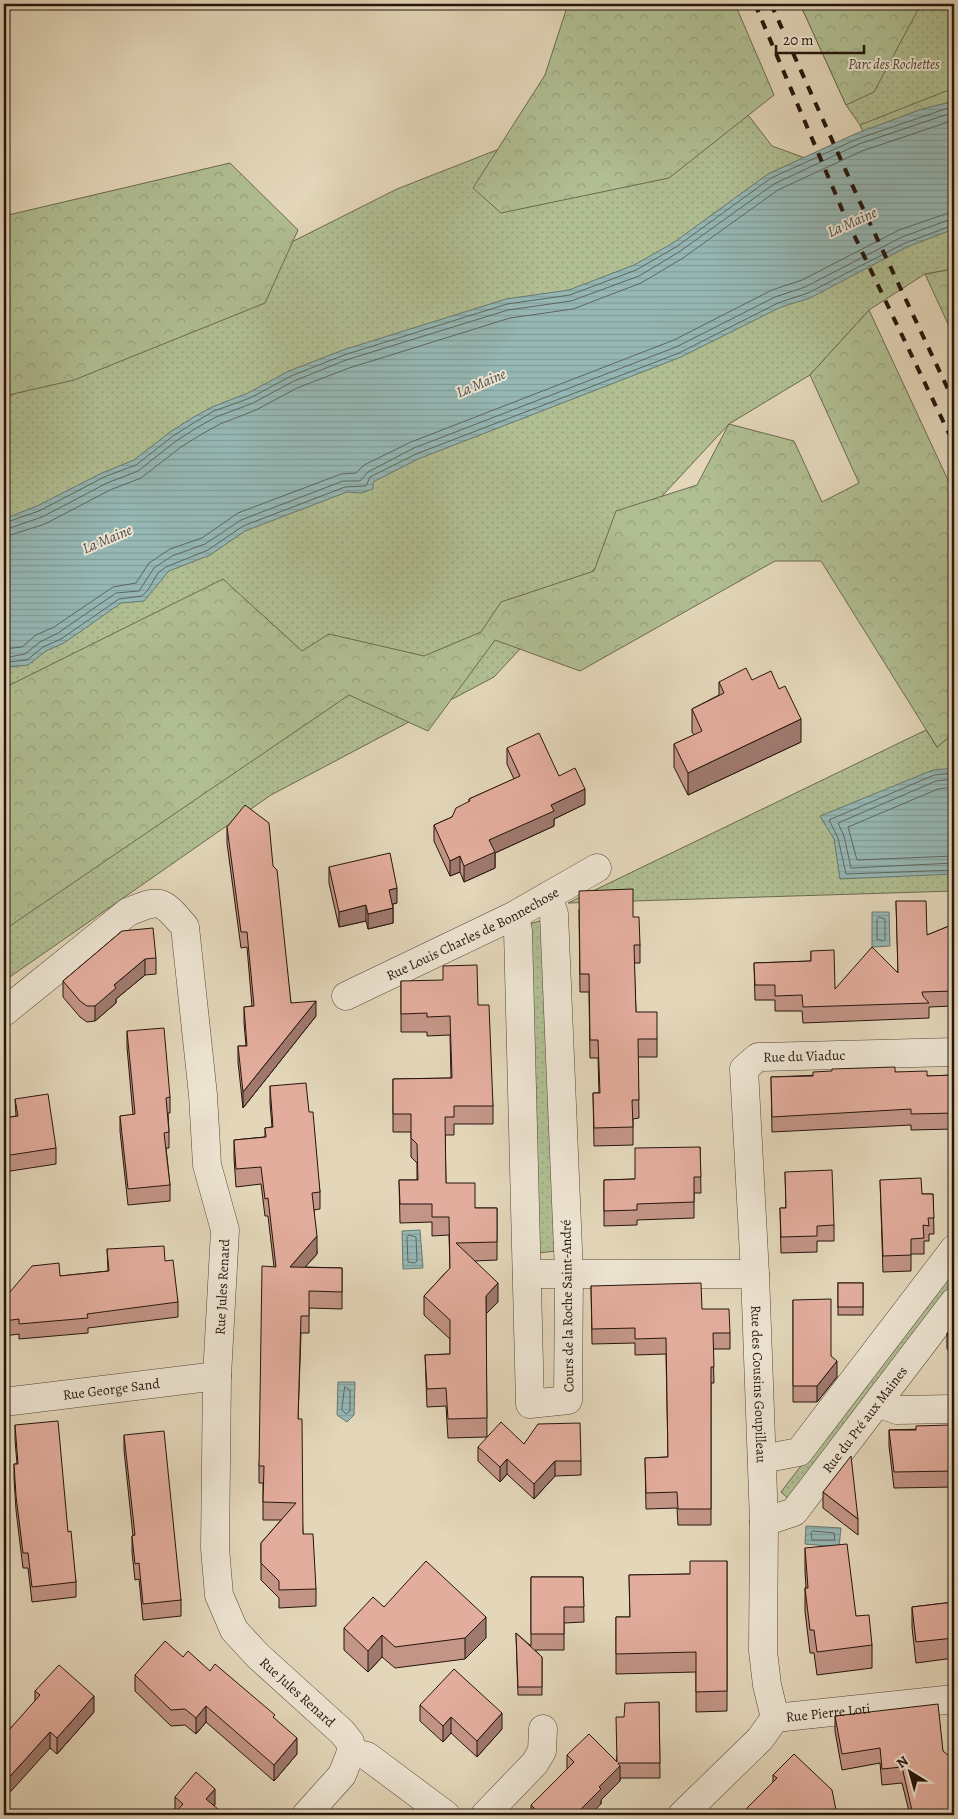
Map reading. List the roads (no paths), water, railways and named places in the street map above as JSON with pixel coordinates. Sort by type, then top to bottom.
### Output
[{"type":"street","name":"Rue Louis Charles de Bonnechose","points":[[346,996],[514,915],[597,868]]},
{"type":"street","name":"Cours de la Roche Saint-André","points":[[514,915],[518,931],[530,1404],[568,1400],[569,1273],[554,914],[548,896]]},
{"type":"street","name":"Rue Jules Renard","points":[[4,1012],[128,912],[150,902],[168,907],[185,927],[203,1095],[207,1166],[225,1230],[217,1376],[216,1548],[219,1595],[234,1630],[258,1656],[342,1732],[350,1742],[351,1752]]},
{"type":"street","name":"Rue du Viaduc","points":[[754,1274],[744,1069],[758,1057],[954,1052]]},
{"type":"street","points":[[762,1460],[799,1452],[954,1248]]},
{"type":"street","points":[[527,1274],[754,1274]]},
{"type":"street","name":"Rue des Cousins Goupilleau","points":[[754,1274],[764,1522],[763,1651],[767,1685],[775,1718]]},
{"type":"street","name":"Rue du Pré aux Maines","points":[[764,1522],[794,1512],[954,1302]]},
{"type":"street","name":"Rue George Sand","points":[[4,1402],[217,1376]]},
{"type":"street","points":[[878,1403],[896,1410],[954,1409]]},
{"type":"street","name":"Rue Pierre Loti","points":[[682,1815],[760,1739],[775,1718],[954,1699]]},
{"type":"street","points":[[485,1815],[535,1762],[542,1750],[544,1729]]},
{"type":"street","points":[[306,1815],[342,1775],[351,1752],[367,1756],[446,1815]]},
{"type":"water","name":"La Maine","points":[[954,101],[954,229],[907,247],[810,298],[781,307],[681,357],[418,459],[373,482],[373,489],[361,493],[347,492],[245,531],[210,555],[169,571],[144,601],[121,603],[64,643],[46,651],[28,665],[10,667],[4,672],[4,519],[37,506],[102,473],[134,460],[170,432],[192,418],[212,407],[248,393],[289,371],[343,350],[506,299],[569,290],[634,265],[673,243],[768,174],[855,134],[919,110]]},
{"type":"water","points":[[954,768],[954,874],[840,879],[834,839],[820,816],[933,770]]},
{"type":"water","points":[[872,912],[889,912],[890,946],[872,947]]},
{"type":"water","points":[[420,1230],[423,1268],[403,1269],[402,1231]]},
{"type":"water","points":[[338,1382],[355,1382],[354,1415],[347,1422],[337,1415]]},
{"type":"water","points":[[806,1526],[841,1528],[839,1547],[805,1544]]},
{"type":"railway","points":[[755,4],[844,214],[954,444]]},
{"type":"railway","points":[[771,4],[859,200],[954,402]]},
{"type":"park label","name":"Parc des Rochettes","points":[[894,64]]}]
